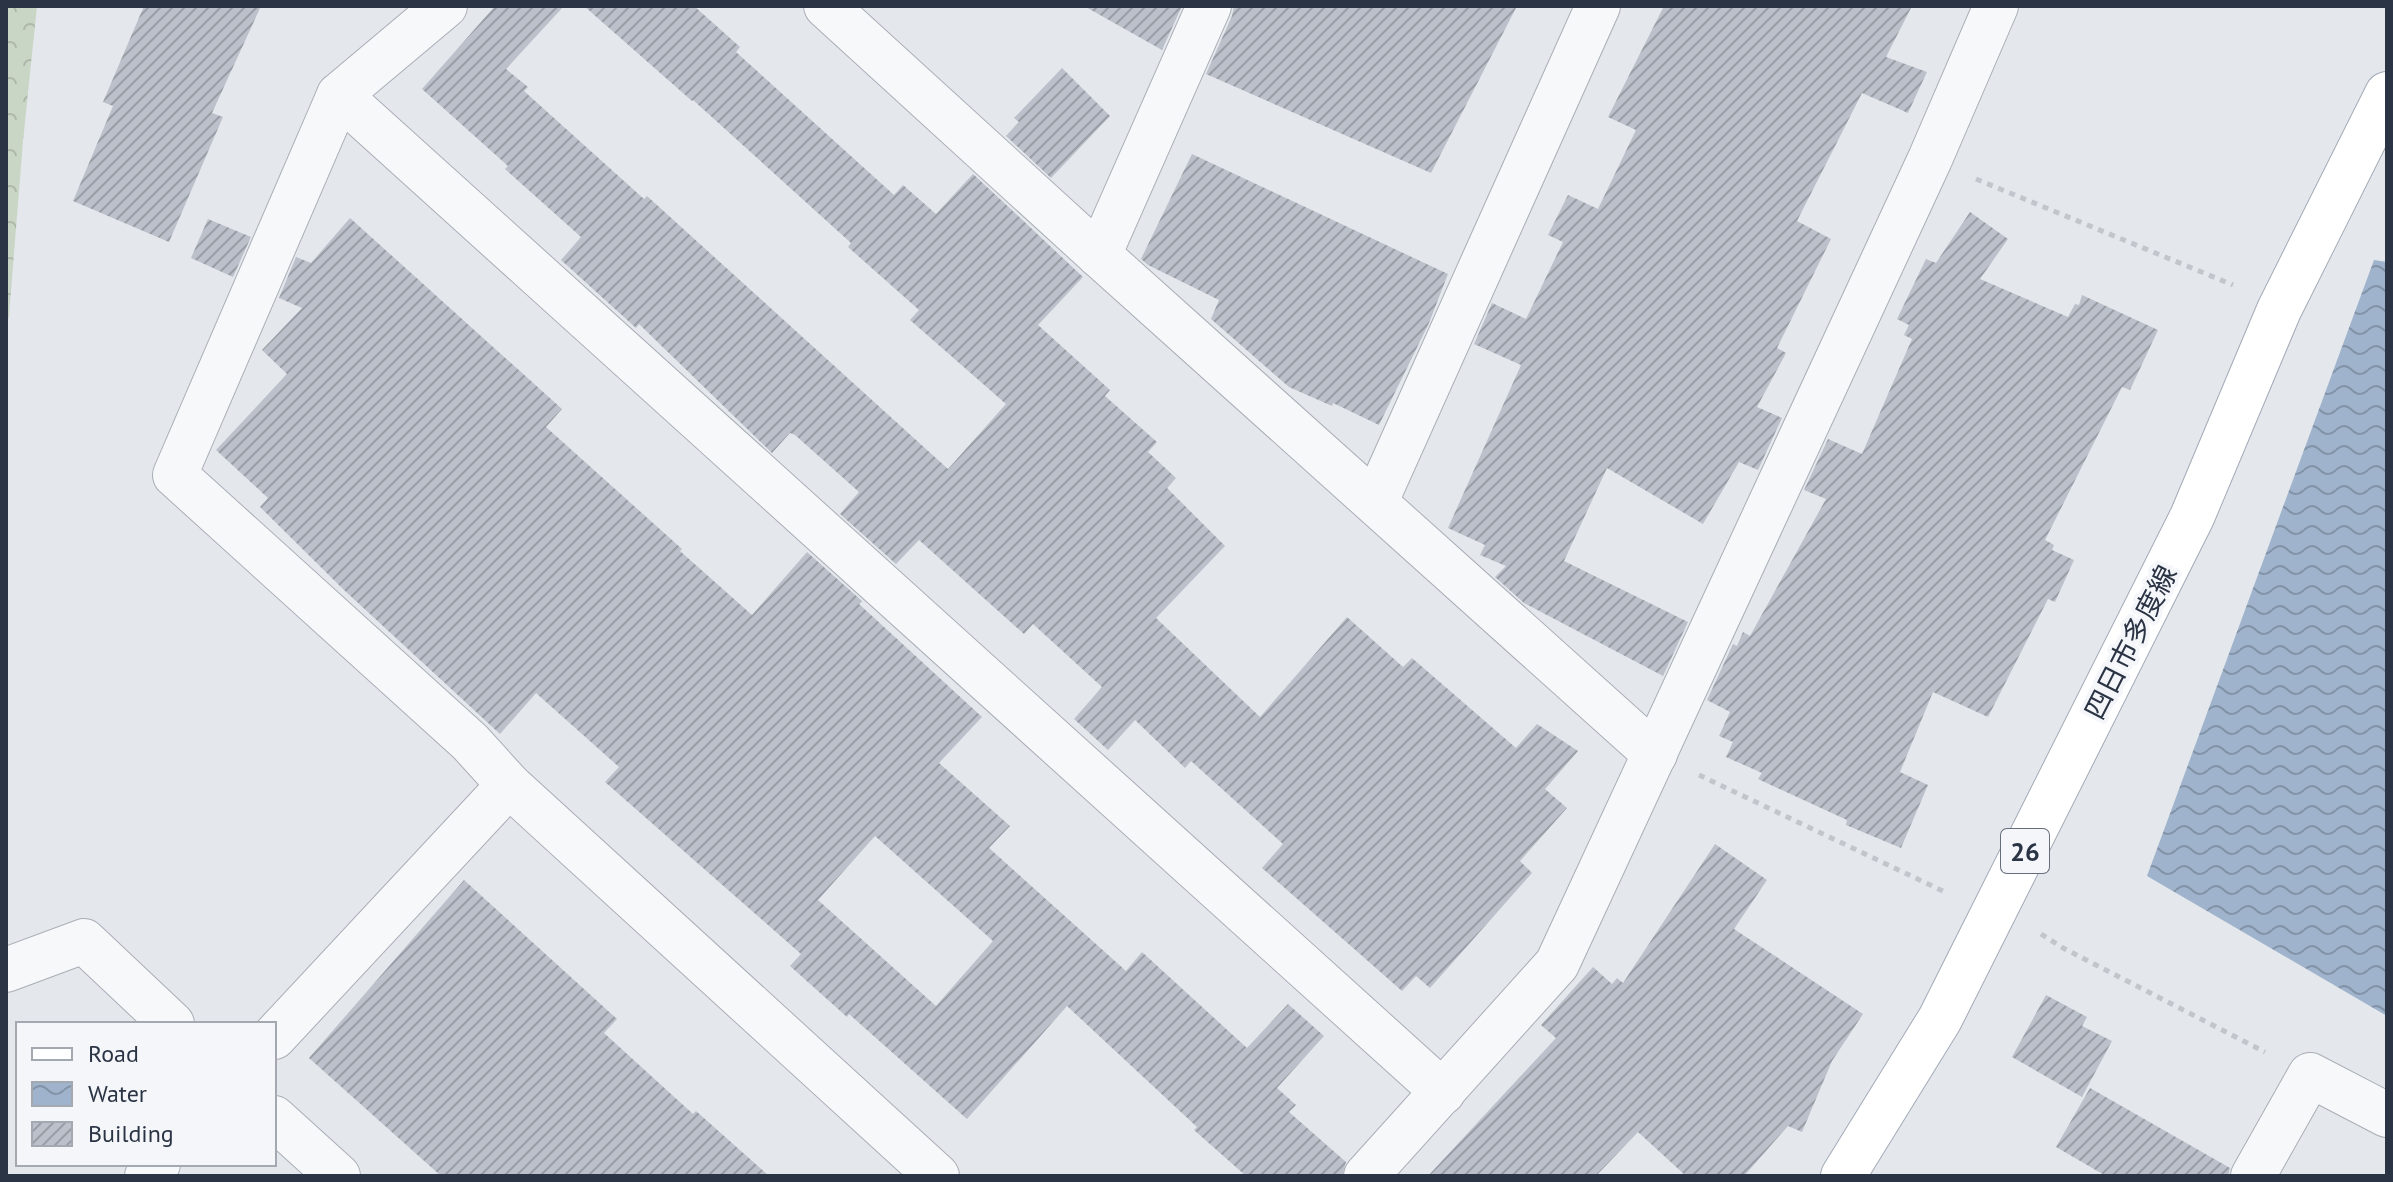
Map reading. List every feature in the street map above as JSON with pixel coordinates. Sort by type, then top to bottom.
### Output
[{"type":"main road","name":"四日市多度線","points":[[1843,1176],[1940,1019],[2192,517],[2279,310],[2387,94]]},
{"type":"street","points":[[445,6],[339,95],[175,475],[470,742],[509,785],[937,1176]]},
{"type":"street","points":[[826,6],[1655,754]]},
{"type":"street","points":[[1099,255],[1209,6]]},
{"type":"street","points":[[1376,501],[1598,6]]},
{"type":"street","points":[[1366,1176],[1557,964],[1930,159],[1996,6]]},
{"type":"street","points":[[339,95],[1443,1092]]},
{"type":"street","points":[[276,1035],[509,785]]},
{"type":"street","points":[[6,970],[84,941],[170,1022]]},
{"type":"street","points":[[2253,1176],[2310,1075],[2387,1115]]},
{"type":"street","points":[[276,1120],[338,1176]]},
{"type":"path","points":[[1930,159],[2241,289]]},
{"type":"path","points":[[1655,754],[1952,895]]},
{"type":"path","points":[[2040,934],[2076,956],[2310,1075]]},
{"type":"green space","points":[[6,6],[37,6],[6,330]]},
{"type":"water","points":[[2374,260],[2387,262],[2387,1016],[2147,876]]},
{"type":"building","points":[[144,6],[261,6],[212,113],[223,117],[169,242],[73,201],[113,106],[103,102]]},
{"type":"building","points":[[495,6],[564,6],[506,69],[528,87],[524,91],[644,199],[647,196],[948,469],[1006,404],[910,320],[919,310],[848,247],[851,243],[584,6],[694,6],[740,47],[736,52],[894,195],[903,185],[936,214],[973,174],[1083,277],[1038,325],[1110,390],[1105,396],[1157,442],[1148,452],[1176,478],[1167,488],[1225,546],[1156,618],[1260,717],[1347,617],[1403,667],[1412,658],[1516,748],[1537,724],[1578,751],[1545,789],[1567,808],[1520,861],[1532,873],[1430,988],[1416,976],[1402,991],[1262,868],[1283,844],[1191,761],[1185,768],[1135,720],[1108,750],[1074,719],[1102,687],[1033,624],[1024,634],[919,540],[896,564],[840,514],[859,492],[795,435],[790,433],[772,453],[639,324],[636,328],[561,260],[581,237],[422,89]]},
{"type":"building","points":[[1084,6],[1182,6],[1162,50]]},
{"type":"building","points":[[1234,6],[1517,6],[1431,173],[1206,74]]},
{"type":"building","points":[[1664,6],[1912,6],[1886,57],[1927,72],[1908,113],[1862,93],[1797,221],[1831,239],[1777,348],[1786,353],[1757,407],[1782,418],[1758,470],[1739,462],[1703,524],[1607,468],[1564,561],[1688,622],[1663,676],[1524,603],[1495,577],[1506,566],[1480,555],[1485,545],[1448,528],[1521,365],[1474,344],[1492,303],[1526,319],[1563,242],[1548,235],[1568,195],[1598,209],[1636,130],[1608,117]]},
{"type":"building","points":[[1062,68],[1110,116],[1051,178],[1006,136],[1019,122],[1014,118]]},
{"type":"building","points":[[1192,154],[1448,274],[1429,323],[1379,425],[1289,387],[1211,319],[1219,300],[1141,259]]},
{"type":"building","points":[[1970,212],[2008,239],[1980,279],[2068,317],[2075,304],[2079,305],[2082,295],[2158,330],[2130,390],[2122,387],[2045,540],[2054,545],[2052,550],[2074,560],[2055,602],[2048,599],[1988,717],[1933,692],[1900,772],[1928,785],[1901,848],[1846,825],[1847,820],[1758,779],[1762,773],[1726,757],[1733,742],[1719,736],[1730,712],[1707,700],[1733,644],[1737,646],[1743,632],[1750,636],[1826,499],[1804,490],[1828,439],[1862,454],[1912,339],[1904,335],[1909,325],[1897,319],[1926,259],[1936,263]]},
{"type":"building","points":[[350,218],[562,409],[546,427],[752,615],[807,552],[982,717],[939,763],[1010,826],[989,848],[1126,971],[1142,952],[1247,1048],[1288,1004],[1324,1036],[1277,1088],[1296,1105],[1289,1112],[1346,1162],[1342,1176],[1246,1176],[1194,1130],[1197,1127],[1067,1006],[967,1119],[790,966],[801,954],[605,782],[619,767],[536,693],[500,734],[344,590],[260,507],[268,498],[216,450],[287,374],[262,350],[302,308],[279,298],[296,257],[311,263]],"holes":[[[875,836],[993,941],[936,1006],[818,900]]]},
{"type":"building","points":[[208,219],[251,237],[233,277],[191,258]]},
{"type":"building","points":[[1715,844],[1767,880],[1734,929],[1863,1014],[1832,1061],[1802,1132],[1788,1126],[1744,1176],[1686,1176],[1638,1132],[1596,1176],[1428,1176],[1556,1038],[1541,1025],[1593,967],[1612,984],[1617,978],[1623,983]]},
{"type":"building","points":[[464,880],[617,1019],[604,1033],[693,1114],[696,1111],[769,1176],[441,1176],[309,1058]]},
{"type":"building","points":[[2046,995],[2087,1017],[2082,1026],[2112,1041],[2082,1097],[2012,1057]]},
{"type":"building","points":[[2090,1088],[2230,1168],[2228,1176],[2106,1176],[2056,1147]]}]
